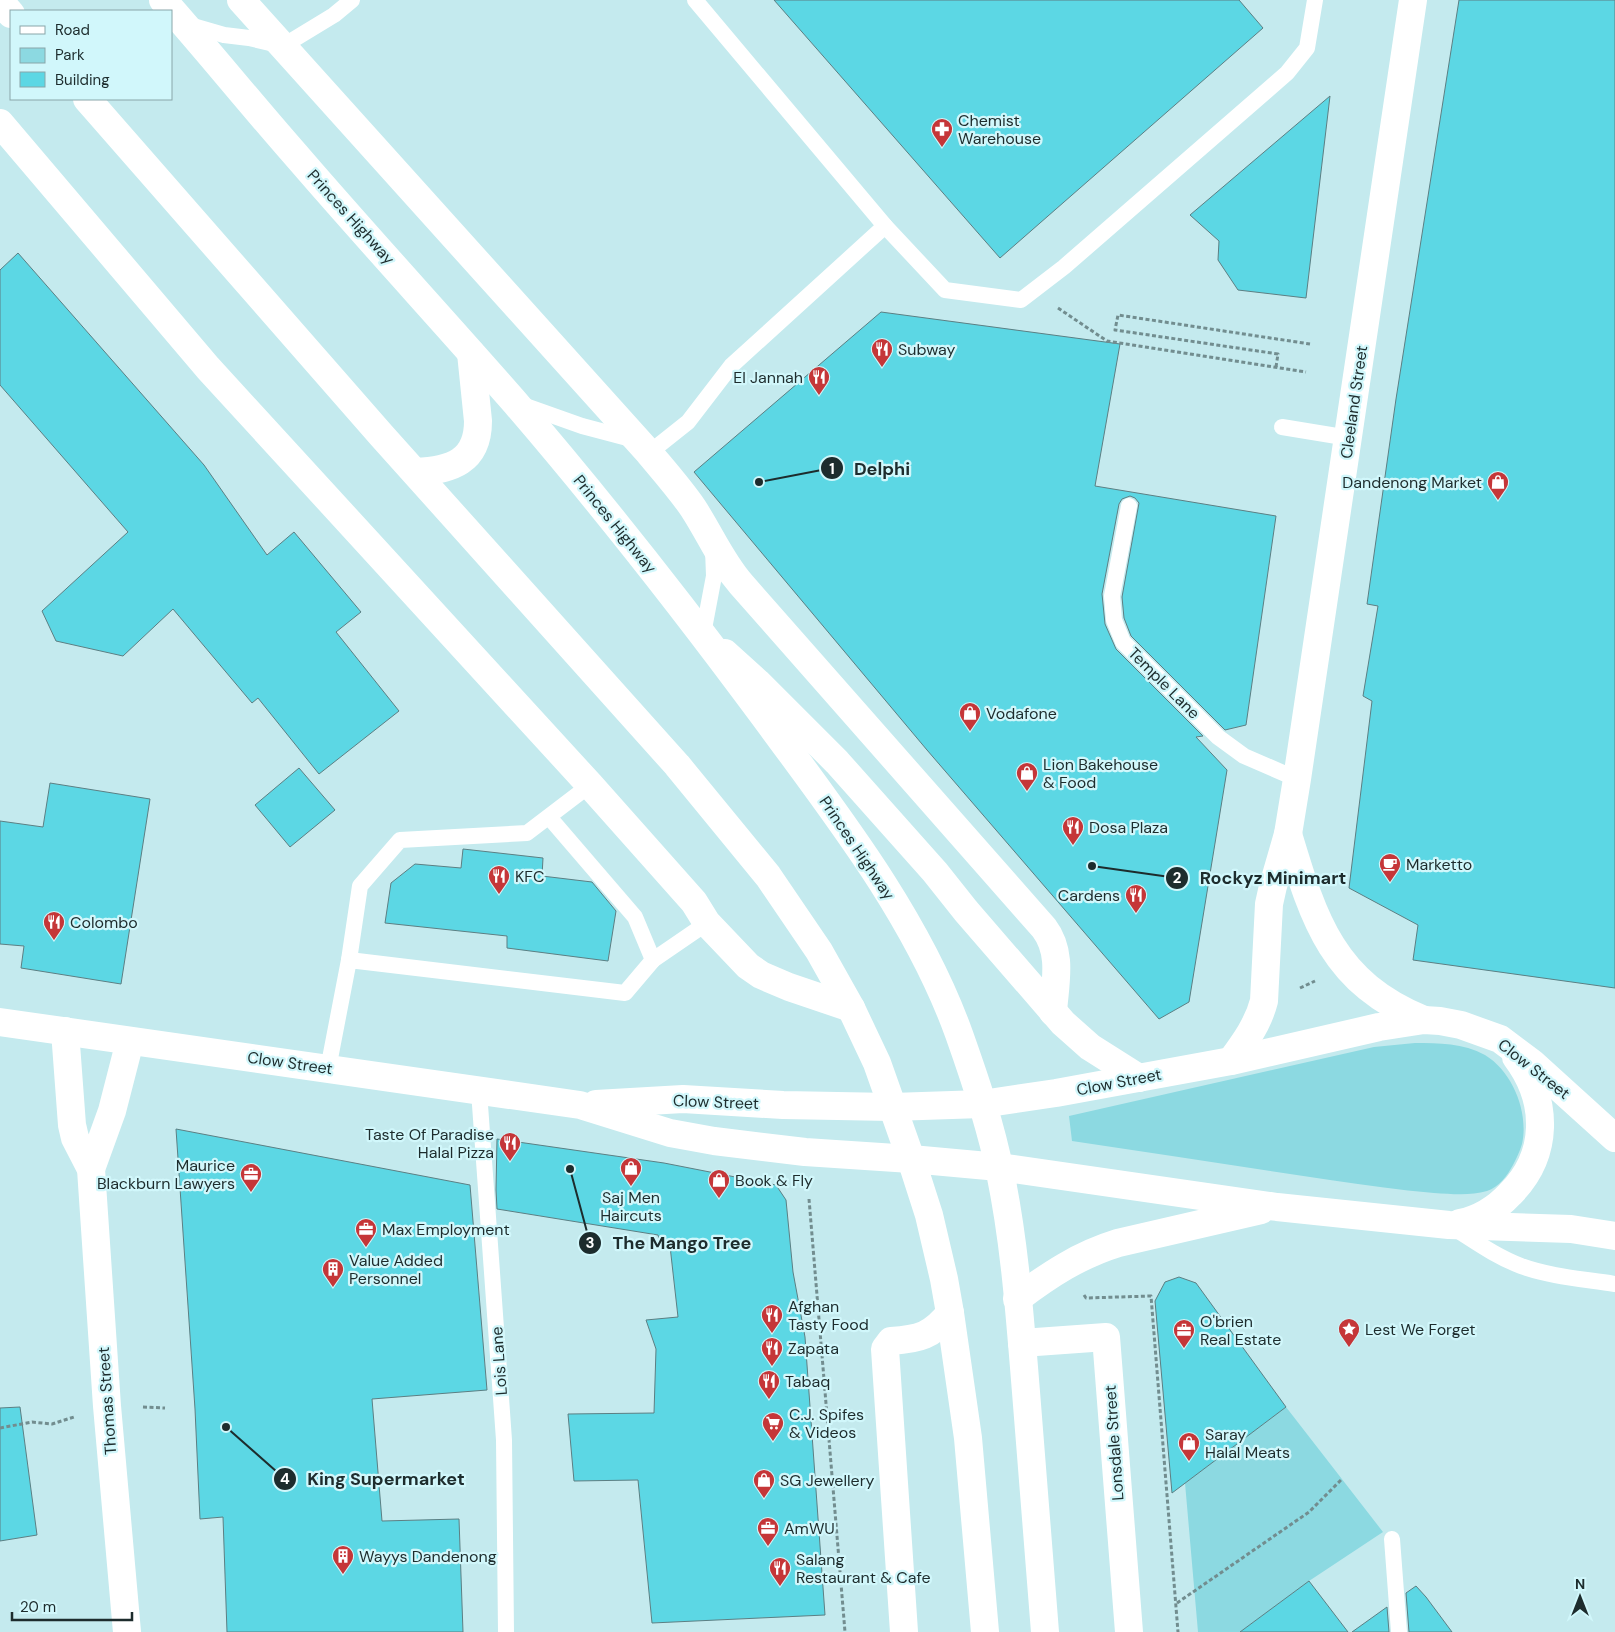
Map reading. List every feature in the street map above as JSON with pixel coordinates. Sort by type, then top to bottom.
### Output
[{"type":"main road","name":"Princes Highway","points":[[163,0],[172,10]]},
{"type":"main road","points":[[241,0],[643,447],[692,508],[728,569],[1049,935],[1055,950],[1057,963],[1053,1012]]},
{"type":"main road","name":"Cleeland Street","points":[[1231,1061],[1255,1026],[1264,1001],[1270,904],[1273,886],[1288,834],[1298,779],[1414,0]]},
{"type":"main road","points":[[0,1],[10,13]]},
{"type":"main road","name":"Princes Highway","points":[[172,10],[300,160],[514,401],[605,510],[703,634],[867,859],[914,937],[956,1024],[982,1104]]},
{"type":"main road","points":[[88,100],[677,765],[741,841],[788,904],[818,951],[851,1008],[869,1045],[911,1159],[929,1215],[950,1313],[968,1438],[985,1632]]},
{"type":"main road","points":[[0,123],[208,368],[590,785],[694,902],[707,923],[748,966],[761,976],[790,988],[851,1008]]},
{"type":"main road","points":[[416,472],[437,470],[453,465],[466,457],[474,446],[478,431],[478,421],[471,353]]},
{"type":"main road","points":[[703,634],[757,682],[838,762],[935,872],[1053,1012],[1090,1047],[1139,1078]]},
{"type":"main road","name":"Cleeland Street","points":[[1288,834],[1311,904],[1334,952],[1351,973],[1386,1002],[1424,1020]]},
{"type":"main road","name":"Clow Street","points":[[580,1105],[683,1099],[802,1106],[892,1107],[982,1104],[1056,1094],[1231,1061],[1346,1034],[1424,1020],[1462,1025],[1500,1040],[1532,1063],[1615,1138]]},
{"type":"main road","name":"Clow Street","points":[[0,1022],[580,1105],[670,1133],[714,1141],[805,1152],[999,1167],[1277,1207],[1449,1225],[1571,1229],[1615,1236]]},
{"type":"main road","name":"Thomas Street","points":[[65,1032],[72,1125],[75,1138],[91,1169],[107,1406],[127,1632]]},
{"type":"main road","points":[[1449,1225],[1473,1219],[1494,1209],[1515,1189],[1526,1175],[1538,1149],[1540,1122],[1538,1104],[1533,1089],[1524,1069],[1512,1052],[1500,1040]]},
{"type":"main road","name":"Thomas Street","points":[[91,1169],[112,1112],[130,1041]]},
{"type":"main road","points":[[982,1104],[999,1167],[1010,1227],[1022,1343],[1045,1632]]},
{"type":"main road","points":[[1017,1299],[1058,1269],[1100,1248],[1277,1207]]},
{"type":"main road","points":[[904,1632],[885,1349],[891,1341],[912,1339],[927,1334],[934,1330],[950,1313]]},
{"type":"main road","name":"Lonsdale Street","points":[[1022,1343],[1106,1337],[1129,1632]]},
{"type":"lane","points":[[184,24],[224,35],[249,38],[283,46],[334,14],[352,0]]},
{"type":"lane","points":[[696,0],[886,226],[945,290],[1021,300],[1064,267],[1287,73],[1308,48],[1314,0]]},
{"type":"lane","points":[[514,401],[643,447],[688,422],[732,366],[886,226]]},
{"type":"lane","points":[[1282,427],[1349,438]]},
{"type":"lane","name":"Temple Lane","points":[[1129,506],[1112,596],[1114,620],[1123,642],[1218,737],[1244,756],[1298,779]]},
{"type":"lane","points":[[703,634],[714,576],[713,544]]},
{"type":"lane","points":[[328,1069],[360,886],[400,840],[527,833],[590,785]]},
{"type":"lane","points":[[549,817],[636,917],[653,960]]},
{"type":"lane","points":[[348,960],[626,993],[653,960],[707,923]]},
{"type":"lane","name":"Lois Lane","points":[[479,1091],[504,1440],[506,1632]]},
{"type":"lane","points":[[1449,1225],[1505,1259],[1521,1266],[1540,1272],[1615,1284]]},
{"type":"lane","points":[[1392,1539],[1399,1632]]},
{"type":"path","points":[[1033,290],[1107,341],[1306,372]]},
{"type":"path","points":[[1276,367],[1278,354],[1116,330],[1118,315],[1310,344]]},
{"type":"path","points":[[1295,990],[1321,978]]},
{"type":"path","points":[[809,1199],[845,1632]]},
{"type":"path","points":[[0,1428],[32,1422]]},
{"type":"path","points":[[1177,1603],[1308,1512],[1342,1479]]},
{"type":"green space","points":[[1415,1043],[1451,1044],[1477,1051],[1495,1062],[1511,1082],[1521,1107],[1524,1132],[1522,1144],[1517,1158],[1508,1173],[1499,1184],[1491,1189],[1474,1194],[1434,1193],[1330,1180],[1072,1141],[1069,1116],[1374,1047]]},
{"type":"green space","points":[[1286,1407],[1383,1532],[1309,1581],[1240,1632],[1198,1632],[1185,1483]]},
{"type":"building","points":[[774,0],[1239,0],[1263,28],[1000,258]]},
{"type":"building","name":"Dandenong Market","points":[[1459,0],[1615,0],[1615,988],[1413,960],[1418,925],[1349,888],[1372,701],[1363,696],[1378,606],[1367,604],[1396,399]]},
{"type":"building","points":[[1330,96],[1306,298],[1238,290],[1218,260],[1219,241],[1190,215]]},
{"type":"building","points":[[18,253],[204,465],[267,555],[294,532],[361,612],[336,632],[399,711],[319,774],[258,698],[252,703],[173,609],[123,656],[56,641],[42,611],[128,532],[0,385],[0,270]]},
{"type":"building","points":[[881,312],[1120,344],[1095,486],[1276,516],[1246,725],[1225,730],[1131,636],[1124,618],[1122,597],[1139,503],[1130,496],[1122,499],[1119,504],[1102,594],[1105,624],[1116,649],[1203,736],[1196,737],[1227,770],[1189,1002],[1159,1019],[927,750],[694,472]]},
{"type":"building","points":[[299,768],[335,810],[290,847],[255,805]]},
{"type":"building","points":[[50,783],[150,799],[121,984],[21,968],[24,946],[0,944],[0,821],[43,827]]},
{"type":"building","name":"KFC","points":[[463,849],[543,858],[542,876],[592,882],[616,911],[608,961],[507,948],[507,936],[385,923],[391,883],[415,864],[461,868]]},
{"type":"building","name":"Value Added Personnel","points":[[176,1129],[470,1185],[487,1390],[372,1399],[382,1521],[459,1519],[463,1632],[227,1632],[223,1517],[200,1519],[195,1409]]},
{"type":"building","points":[[497,1139],[664,1163],[776,1185],[786,1200],[793,1272],[805,1337],[825,1615],[652,1623],[638,1480],[574,1481],[568,1414],[654,1413],[656,1349],[646,1320],[678,1317],[670,1246],[661,1247],[658,1235],[497,1209]]},
{"type":"building","points":[[1179,1277],[1196,1283],[1286,1407],[1172,1493],[1155,1301],[1165,1282]]},
{"type":"building","points":[[20,1407],[37,1535],[0,1541],[0,1408]]},
{"type":"building","points":[[1309,1581],[1348,1632],[1240,1632]]},
{"type":"building","points":[[1416,1586],[1452,1632],[1409,1632],[1406,1593]]},
{"type":"building","points":[[1387,1607],[1389,1632],[1352,1632]]},
{"type":"place","name":"Chemist Warehouse","points":[[942,148]]},
{"type":"place","name":"Subway","points":[[882,368]]},
{"type":"place","name":"El Jannah","points":[[819,396]]},
{"type":"place","name":"Delphi","points":[[759,482]]},
{"type":"place","name":"Dandenong Market","points":[[1498,501]]},
{"type":"place","name":"Vodafone","points":[[970,732]]},
{"type":"place","name":"Lion Bakehouse & Food","points":[[1027,792]]},
{"type":"place","name":"Dosa Plaza","points":[[1073,846]]},
{"type":"place","name":"Rockyz Minimart","points":[[1092,866]]},
{"type":"place","name":"Marketto","points":[[1390,883]]},
{"type":"place","name":"KFC","points":[[499,895]]},
{"type":"place","name":"Cardens","points":[[1136,914]]},
{"type":"place","name":"Colombo","points":[[54,941]]},
{"type":"place","name":"Taste Of Paradise Halal Pizza","points":[[510,1162]]},
{"type":"place","name":"The Mango Tree","points":[[570,1169]]},
{"type":"place","name":"Saj Men Haircuts","points":[[631,1187]]},
{"type":"place","name":"Maurice Blackburn Lawyers","points":[[251,1193]]},
{"type":"place","name":"Book & Fly","points":[[719,1199]]},
{"type":"place","name":"Max Employment","points":[[366,1248]]},
{"type":"place","name":"Value Added Personnel","points":[[333,1288]]},
{"type":"place","name":"Afghan Tasty Food","points":[[772,1334]]},
{"type":"place","name":"Lest We Forget","points":[[1349,1348]]},
{"type":"place","name":"O'brien Real Estate","points":[[1184,1349]]},
{"type":"place","name":"Zapata","points":[[772,1367]]},
{"type":"place","name":"Tabaq","points":[[769,1400]]},
{"type":"place","name":"King Supermarket","points":[[226,1427]]},
{"type":"place","name":"C.J. Spifes & Videos","points":[[773,1442]]},
{"type":"place","name":"Saray Halal Meats","points":[[1189,1462]]},
{"type":"place","name":"SG Jewellery","points":[[764,1499]]},
{"type":"place","name":"AmWU","points":[[768,1547]]},
{"type":"place","name":"Wayys Dandenong","points":[[343,1575]]},
{"type":"place","name":"Salang Restaurant & Cafe","points":[[780,1587]]}]
